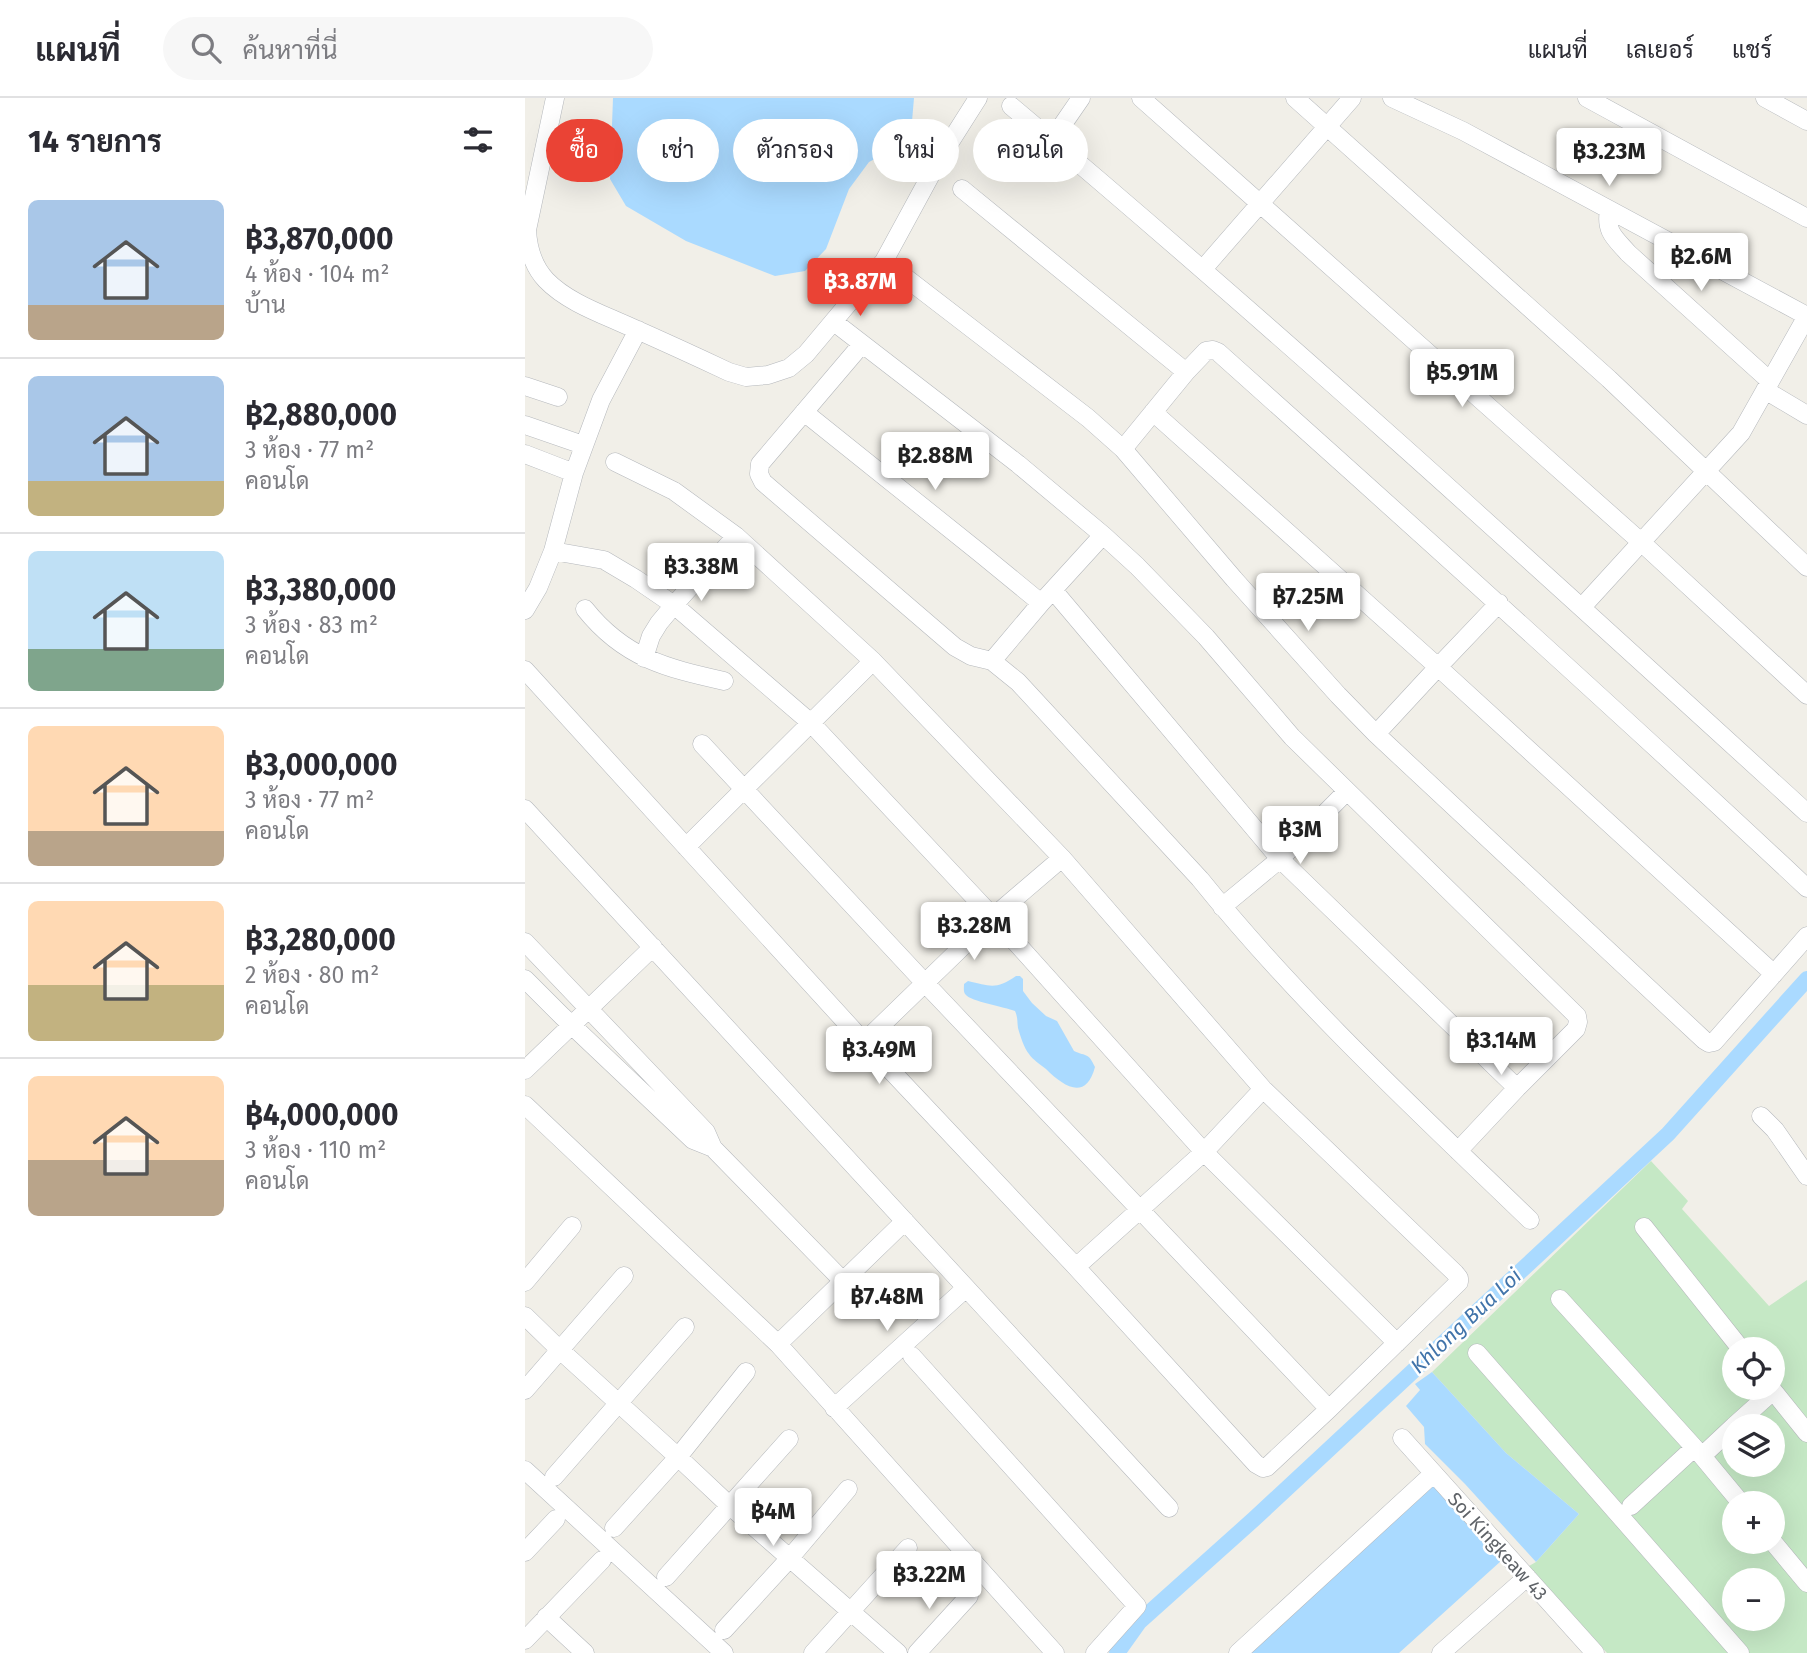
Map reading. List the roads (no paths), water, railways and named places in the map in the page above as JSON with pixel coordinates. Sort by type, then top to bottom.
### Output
[{"type":"street","points":[[555,98],[527,230],[528,246],[545,278],[561,293],[729,372],[746,377],[768,375],[789,368],[806,354],[834,322],[884,261],[940,158],[978,98]]},
{"type":"street","points":[[1066,119],[1081,98]]},
{"type":"street","points":[[1142,98],[1641,542],[1807,695]]},
{"type":"street","points":[[1295,98],[1599,370],[1807,567]]},
{"type":"street","points":[[1203,269],[1352,98]]},
{"type":"street","points":[[1392,98],[1463,131],[1807,316],[1741,433],[1582,607]]},
{"type":"street","points":[[1587,98],[1807,218]]},
{"type":"street","points":[[1766,98],[1807,121]]},
{"type":"street","points":[[1011,106],[1027,119]]},
{"type":"street","points":[[1088,171],[1203,269],[1582,607],[1807,813]]},
{"type":"street","points":[[962,189],[1186,372]]},
{"type":"street","points":[[1609,210],[1609,230],[1628,253],[1767,386],[1807,415]]},
{"type":"street","points":[[884,261],[1088,418],[1123,449],[1338,695],[1704,1040],[1714,1042],[1807,936]]},
{"type":"street","points":[[834,322],[1018,464],[1103,535],[1173,602],[1292,737],[1346,792],[1577,1016],[1579,1022],[1576,1029],[1458,1151]]},
{"type":"street","points":[[525,610],[538,588],[553,551],[574,473],[601,400],[638,330]]},
{"type":"street","points":[[862,344],[760,464],[759,474],[763,482],[955,647],[971,656],[992,661],[1017,682],[1200,879],[1302,997],[1530,1220]]},
{"type":"street","points":[[1123,449],[1206,351],[1218,352],[1499,603],[1807,888]]},
{"type":"street","points":[[525,386],[558,397]]},
{"type":"street","points":[[804,412],[980,553],[1047,597],[1280,859],[1517,1088]]},
{"type":"street","points":[[1153,412],[1438,667],[1773,974]]},
{"type":"street","points":[[525,425],[583,445]]},
{"type":"street","points":[[525,454],[574,473]]},
{"type":"street","points":[[525,670],[863,1042],[1076,1267],[1256,1464],[1267,1467],[1457,1285],[1459,1278],[1455,1273],[1263,1089],[1062,858],[873,660],[736,536],[674,491],[615,462]]},
{"type":"street","points":[[992,661],[1103,535]]},
{"type":"street","points":[[644,658],[651,636],[674,605],[736,536]]},
{"type":"street","points":[[553,551],[604,560],[636,579],[674,605],[811,723],[993,917],[1204,1152],[1397,1343]]},
{"type":"street","points":[[1377,734],[1499,603]]},
{"type":"street","points":[[585,609],[598,626],[616,641],[644,658],[677,671],[724,681]]},
{"type":"street","points":[[686,847],[873,660]]},
{"type":"street","points":[[702,744],[1329,1409]]},
{"type":"street","points":[[1222,907],[1280,859],[1346,792]]},
{"type":"street","points":[[525,809],[1169,1508]]},
{"type":"street","points":[[863,1042],[993,917],[1062,858]]},
{"type":"street","points":[[525,942],[706,1132],[713,1148],[843,1281]]},
{"type":"street","points":[[525,1070],[653,947]]},
{"type":"street","points":[[525,979],[693,1140],[713,1148]]},
{"type":"street","points":[[1076,1267],[1204,1152],[1263,1089]]},
{"type":"street","points":[[525,1105],[778,1344],[1055,1653]]},
{"type":"street","points":[[1761,1116],[1775,1130],[1807,1176]]},
{"type":"street","points":[[778,1344],[905,1221]]},
{"type":"street","points":[[525,1282],[572,1226]]},
{"type":"street","points":[[1644,1227],[1731,1337]]},
{"type":"street","points":[[525,1390],[624,1276]]},
{"type":"street","points":[[834,1408],[966,1288]]},
{"type":"street","points":[[1560,1299],[1731,1491]]},
{"type":"street","points":[[525,1315],[729,1505],[898,1653]]},
{"type":"street","points":[[554,1477],[685,1327]]},
{"type":"street","points":[[1477,1353],[1740,1653]]},
{"type":"street","points":[[912,1356],[1137,1605],[1095,1653]]},
{"type":"street","points":[[614,1528],[678,1457],[746,1372]]},
{"type":"street","points":[[1746,1414],[1761,1400]]},
{"type":"street","points":[[1781,1400],[1807,1433]]},
{"type":"street","points":[[1631,1506],[1722,1435]]},
{"type":"street","name":"Soi Kingkeaw 43","points":[[1402,1438],[1595,1653]]},
{"type":"street","points":[[666,1577],[789,1439]]},
{"type":"street","points":[[525,1470],[724,1653]]},
{"type":"street","points":[[1238,1653],[1433,1474]]},
{"type":"street","points":[[725,1630],[848,1489]]},
{"type":"street","points":[[525,1552],[556,1519]]},
{"type":"street","points":[[813,1653],[908,1548]]},
{"type":"street","points":[[1783,1554],[1807,1583]]},
{"type":"street","points":[[525,1640],[602,1560]]},
{"type":"street","points":[[1441,1653],[1527,1577]]},
{"type":"street","points":[[917,1653],[969,1596]]},
{"type":"street","points":[[546,1617],[585,1653]]},
{"type":"water","points":[[613,98],[914,98],[912,119],[872,119],[872,160],[858,177],[858,119],[733,119],[733,182],[854,182],[826,249],[805,271],[775,276],[686,241],[626,206],[612,182],[623,182],[623,119],[612,119]]},
{"type":"water","points":[[1016,976],[1023,979],[1023,991],[1032,1003],[1046,1016],[1057,1021],[1074,1051],[1091,1059],[1095,1067],[1086,1084],[1074,1088],[1067,1085],[1033,1058],[1022,1041],[1015,1011],[974,999],[964,993],[964,984],[968,981],[993,986]]},
{"type":"water","points":[[1432,1372],[1506,1453],[1579,1514],[1536,1562],[1425,1444],[1424,1427],[1406,1406],[1420,1390],[1415,1384]]},
{"type":"water","points":[[1431,1482],[1501,1561],[1399,1653],[1244,1653]]},
{"type":"waterway","name":"Khlong Bua Loi","points":[[1117,1653],[1139,1622],[1254,1519],[1668,1134],[1807,979]]}]
